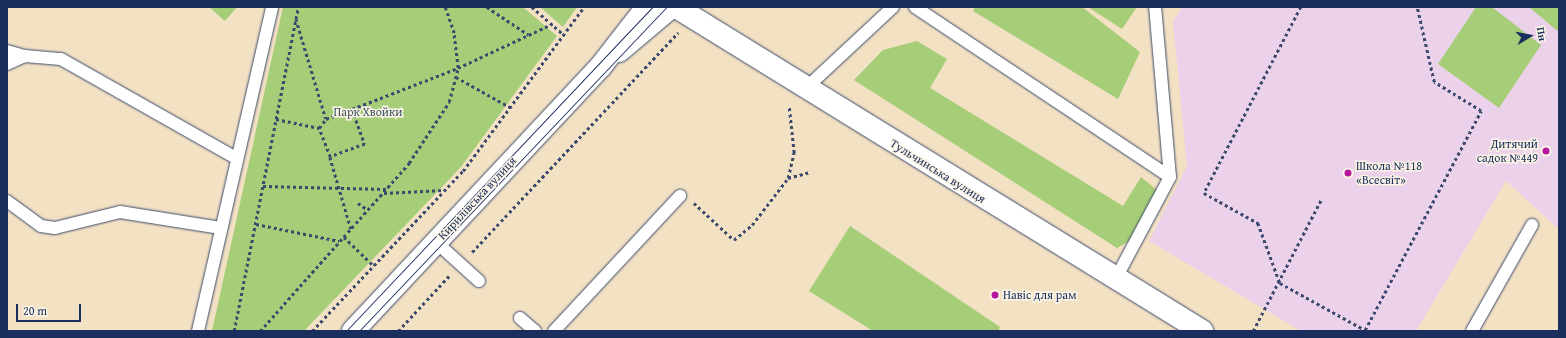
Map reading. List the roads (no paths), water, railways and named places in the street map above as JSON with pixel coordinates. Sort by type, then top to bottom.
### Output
[{"type":"street","name":"Кирилівська вулиця","points":[[353,331],[601,66],[647,7]]},
{"type":"street","name":"Кирилівська вулиця","points":[[601,66],[671,7]]},
{"type":"street","name":"Тульчинська вулиця","points":[[684,13],[1115,280],[1172,324],[1202,331]]},
{"type":"lane","points":[[198,331],[236,158],[272,7]]},
{"type":"lane","points":[[805,89],[893,7]]},
{"type":"lane","points":[[915,7],[1170,177]]},
{"type":"lane","points":[[1115,280],[1170,177],[1155,7]]},
{"type":"lane","points":[[7,50],[25,56],[61,59],[236,158]]},
{"type":"lane","points":[[7,64],[25,56]]},
{"type":"lane","points":[[554,331],[680,196]]},
{"type":"lane","points":[[7,201],[41,226],[55,228],[120,212],[221,228]]},
{"type":"lane","points":[[1472,331],[1532,225]]},
{"type":"lane","points":[[436,242],[479,281]]},
{"type":"lane","points":[[520,318],[535,331]]},
{"type":"tram line","points":[[346,331],[652,7]]},
{"type":"tram line","points":[[359,331],[666,7]]},
{"type":"place","name":"Дитячий садок №449","points":[[1546,151]]},
{"type":"place","name":"Школа №118 «Всесвіт»","points":[[1348,173]]},
{"type":"place","name":"Навіс для рам","points":[[995,295]]},
{"type":"park label","name":"Парк Хвойки","points":[[368,112]]}]
